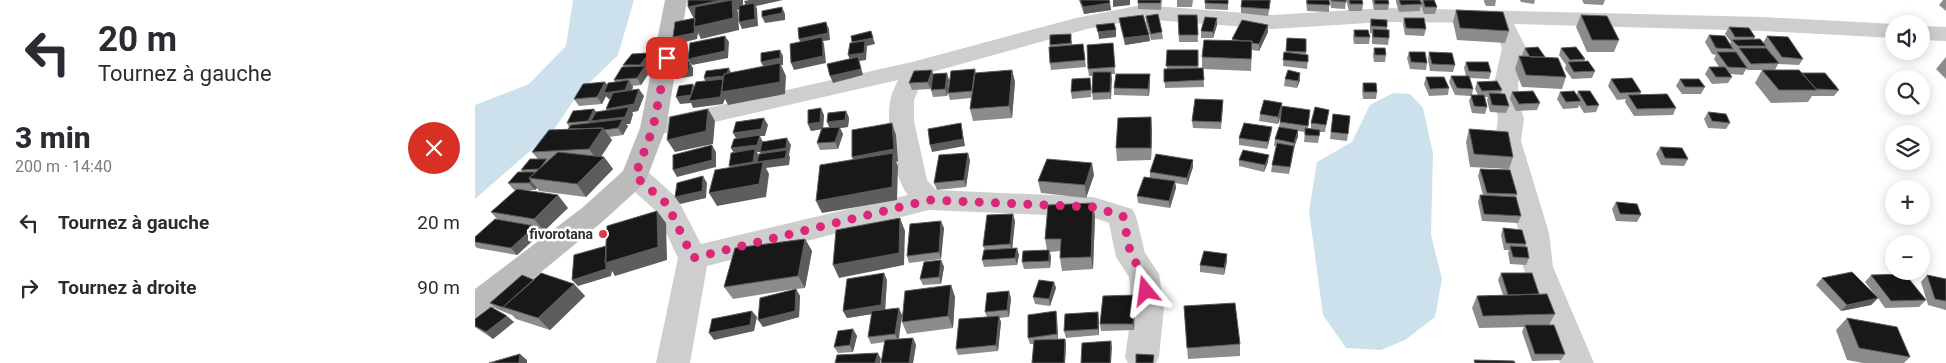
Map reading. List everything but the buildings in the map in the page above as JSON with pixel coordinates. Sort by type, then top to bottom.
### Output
[{"type":"main road","points":[[475,305],[495,292],[592,215],[635,176],[653,128],[676,0]]},
{"type":"street","points":[[1273,22],[1278,0]]},
{"type":"street","points":[[653,128],[915,69],[1084,23],[1141,12],[1273,22],[1384,15],[1763,24],[1885,31]]},
{"type":"street","points":[[1500,17],[1514,48],[1506,84],[1506,101],[1511,118],[1508,141],[1534,233],[1538,267],[1577,363]]},
{"type":"street","points":[[1930,33],[1946,34]]},
{"type":"street","points":[[915,69],[902,100],[901,121],[914,184],[929,200]]},
{"type":"street","points":[[635,176],[667,204],[693,258],[673,363]]},
{"type":"street","points":[[693,258],[929,200],[1093,207],[1123,216],[1131,256],[1144,274],[1148,308],[1142,357]]},
{"type":"water","points":[[573,0],[634,0],[618,55],[578,94],[553,131],[475,199],[475,105],[529,84],[566,46]]},
{"type":"water","points":[[1393,93],[1410,94],[1423,108],[1433,153],[1431,235],[1442,279],[1435,317],[1405,340],[1381,350],[1346,348],[1323,315],[1309,211],[1317,162],[1352,142],[1370,105]]},
{"type":"place","name":"fivorotana","points":[[603,234]]},
{"type":"route","points":[[667,58],[653,128],[635,176],[667,204],[693,258],[929,200],[1041,203],[1093,207],[1123,216],[1131,256],[1144,274],[1146,291]]}]
